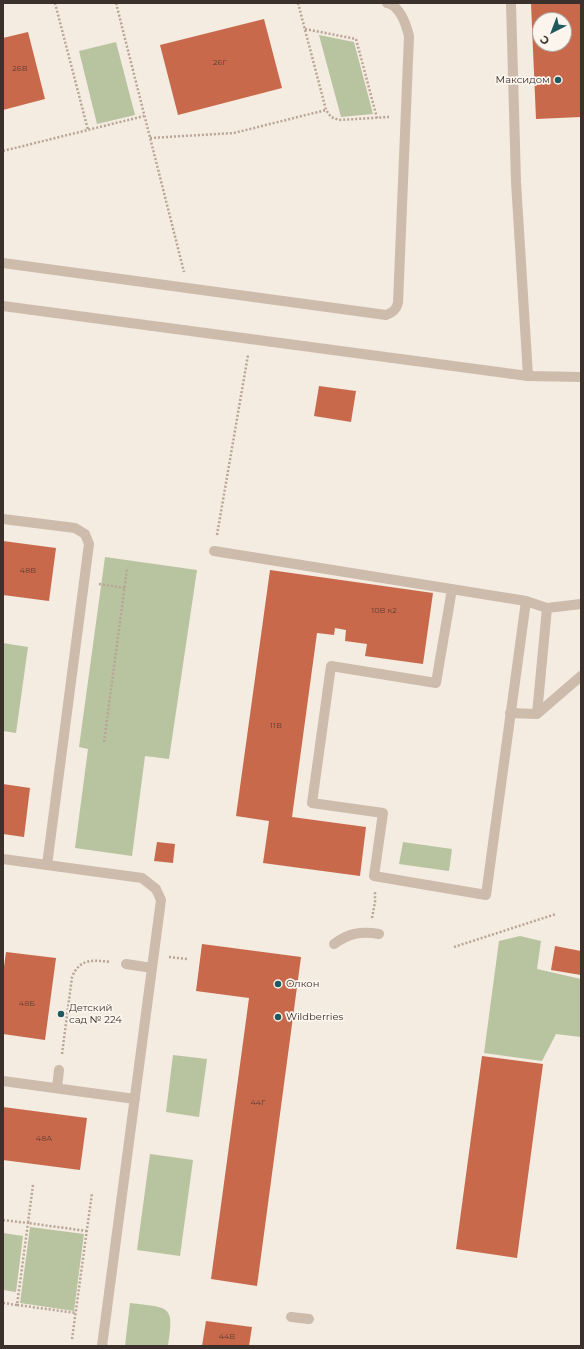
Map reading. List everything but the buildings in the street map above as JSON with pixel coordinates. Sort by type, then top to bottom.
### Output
[{"type":"street","points":[[3,263],[386,314],[394,311],[398,303],[409,36],[404,20],[390,3]]},
{"type":"street","points":[[511,3],[516,182],[528,376]]},
{"type":"street","points":[[3,306],[528,376],[581,377]]},
{"type":"street","points":[[3,519],[75,528],[84,534],[89,544],[47,865]]},
{"type":"street","points":[[214,551],[452,589],[526,602],[547,608],[581,604]]},
{"type":"street","points":[[452,589],[436,683],[331,666],[312,803],[383,813],[374,876],[486,895],[526,602]]},
{"type":"street","points":[[537,714],[547,608]]},
{"type":"street","points":[[510,713],[537,714],[581,676]]},
{"type":"street","points":[[3,859],[142,878],[150,882],[156,889],[161,900],[102,1346]]},
{"type":"street","points":[[334,944],[355,933],[375,933]]},
{"type":"street","points":[[126,964],[152,968]]},
{"type":"street","points":[[57,1088],[59,1070]]},
{"type":"street","points":[[3,1081],[135,1099]]},
{"type":"street","points":[[291,1317],[309,1319]]},
{"type":"path","points":[[55,3],[88,130]]},
{"type":"path","points":[[116,3],[188,288]]},
{"type":"path","points":[[298,3],[326,110],[331,117],[339,120],[406,115]]},
{"type":"path","points":[[305,29],[356,39],[377,118]]},
{"type":"path","points":[[150,138],[234,133],[326,110]]},
{"type":"path","points":[[3,151],[144,116]]},
{"type":"path","points":[[214,551],[251,339]]},
{"type":"path","points":[[104,742],[127,570]]},
{"type":"path","points":[[101,585],[124,588]]},
{"type":"path","points":[[374,876],[375,933]]},
{"type":"path","points":[[454,947],[556,914]]},
{"type":"path","points":[[59,1070],[72,977],[75,970],[84,962],[91,960],[126,964]]},
{"type":"path","points":[[17,1305],[33,1185]]},
{"type":"path","points":[[72,1339],[92,1193]]},
{"type":"path","points":[[3,1220],[87,1231]]},
{"type":"path","points":[[3,1303],[76,1313]]},
{"type":"green space","points":[[319,35],[354,42],[373,114],[341,117]]},
{"type":"green space","points":[[116,42],[135,115],[97,124],[79,51]]},
{"type":"green space","points":[[105,557],[197,570],[169,759],[145,756],[132,856],[75,848],[88,749],[79,747]]},
{"type":"green space","points":[[3,643],[28,647],[16,733],[3,731]]},
{"type":"green space","points":[[403,842],[452,849],[449,871],[399,864]]},
{"type":"green space","points":[[520,936],[541,941],[537,969],[581,979],[581,1037],[556,1034],[542,1061],[484,1053],[499,941]]},
{"type":"green space","points":[[173,1055],[207,1059],[199,1117],[166,1112]]},
{"type":"green space","points":[[150,1154],[193,1160],[180,1256],[137,1250]]},
{"type":"green space","points":[[30,1227],[84,1234],[74,1311],[20,1303]]},
{"type":"green space","points":[[3,1233],[23,1236],[16,1292],[3,1290]]},
{"type":"green space","points":[[130,1303],[153,1306],[166,1311],[169,1315],[170,1322],[168,1346],[125,1346]]},
{"type":"place","name":"Максидом","points":[[558,80]]},
{"type":"place","name":"Олкон","points":[[278,984]]},
{"type":"place","name":"Детский сад № 224","points":[[61,1014]]},
{"type":"place","name":"Wildberries","points":[[278,1017]]}]
